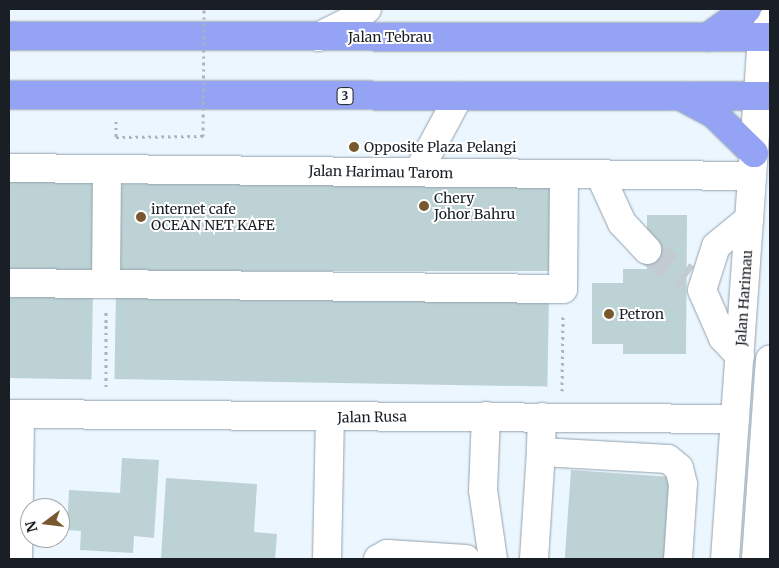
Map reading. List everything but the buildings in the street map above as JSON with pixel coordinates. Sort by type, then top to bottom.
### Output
[{"type":"highway","points":[[708,37],[747,9]]},
{"type":"highway","name":"Jalan Tebrau","points":[[9,36],[708,37],[768,32]]},
{"type":"highway","name":"3","points":[[9,95],[764,96]]},
{"type":"highway","points":[[681,96],[714,114],[753,164]]},
{"type":"street","points":[[318,37],[358,17],[367,9]]},
{"type":"street","name":"Jalan Harimau","points":[[725,559],[753,164],[764,96],[768,32]]},
{"type":"street","points":[[418,172],[459,96]]},
{"type":"street","name":"Jalan Harimau Tarom","points":[[9,168],[600,175],[753,164]]},
{"type":"street","points":[[106,284],[107,169]]},
{"type":"street","points":[[9,283],[563,289],[564,174]]},
{"type":"street","points":[[600,175],[622,223],[647,250]]},
{"type":"street","points":[[740,356],[723,338],[694,284],[716,246],[749,219]]},
{"type":"street","points":[[761,552],[770,359]]},
{"type":"street","points":[[14,414],[18,559]]},
{"type":"street","name":"Jalan Rusa","points":[[14,414],[330,418],[486,416],[735,419]]},
{"type":"street","points":[[486,416],[483,490],[493,559]]},
{"type":"street","points":[[534,559],[541,452],[552,417]]},
{"type":"street","points":[[327,559],[330,418]]},
{"type":"street","points":[[541,452],[668,460],[680,468],[683,484],[678,559]]},
{"type":"street","points":[[378,559],[387,554],[466,559]]},
{"type":"path","points":[[116,136],[203,136],[204,9]]},
{"type":"path","points":[[106,284],[106,415]]},
{"type":"path","points":[[552,417],[563,289]]},
{"type":"tunnel","points":[[647,250],[686,278]]},
{"type":"place","name":"Opposite Plaza Pelangi","points":[[354,147]]},
{"type":"place","name":"Chery Johor Bahru","points":[[424,206]]},
{"type":"place","name":"internet cafe OCEAN NET KAFE","points":[[141,217]]},
{"type":"place","name":"Petron","points":[[609,314]]}]
